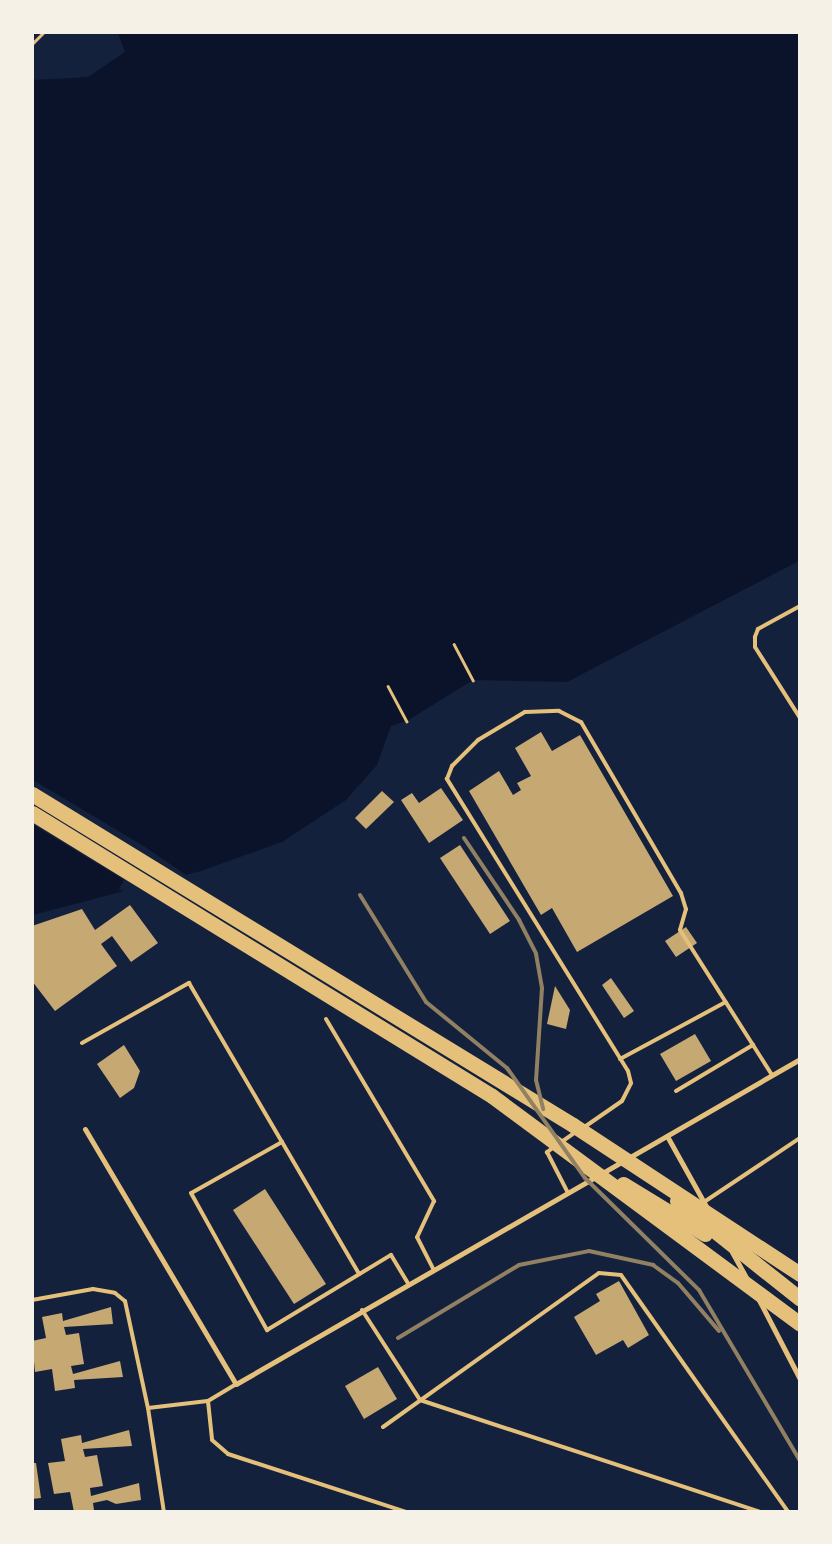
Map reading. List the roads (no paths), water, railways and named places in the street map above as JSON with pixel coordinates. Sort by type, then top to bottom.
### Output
[{"type":"highway","points":[[32,794],[573,1125],[800,1274]]},
{"type":"highway","points":[[32,813],[492,1096],[800,1324]]},
{"type":"highway","points":[[573,1125],[800,1299]]},
{"type":"highway","points":[[579,1160],[653,1200],[780,1284]]},
{"type":"street","points":[[85,1129],[236,1384],[800,1059]]},
{"type":"street","points":[[667,1136],[800,1379]]},
{"type":"lane","points":[[800,606],[758,629],[754,637],[755,647],[800,718]]},
{"type":"lane","points":[[568,1193],[546,1152],[622,1101],[631,1083],[620,1059],[447,779],[452,766],[478,740],[525,712],[559,711],[582,722],[681,893],[686,909],[680,930],[772,1075]]},
{"type":"lane","points":[[82,1043],[189,983],[359,1274]]},
{"type":"lane","points":[[620,1059],[726,1002]]},
{"type":"lane","points":[[326,1019],[434,1202],[417,1237],[433,1269]]},
{"type":"lane","points":[[676,1091],[753,1044]]},
{"type":"lane","points":[[704,1202],[800,1138]]},
{"type":"lane","points":[[282,1142],[191,1193],[267,1330],[391,1255],[408,1284]]},
{"type":"lane","points":[[383,1427],[599,1273],[621,1275],[788,1512]]},
{"type":"lane","points":[[32,1300],[93,1289],[115,1292],[124,1301],[148,1408],[164,1512]]},
{"type":"lane","points":[[362,1310],[420,1400],[760,1512]]},
{"type":"lane","points":[[148,1408],[208,1401],[236,1384]]},
{"type":"lane","points":[[208,1401],[212,1440],[228,1454],[406,1512]]},
{"type":"water","points":[[118,33],[799,33],[799,561],[567,682],[473,680],[407,721],[391,726],[377,765],[346,800],[282,842],[201,871],[33,915],[33,80],[88,77],[125,52]]},
{"type":"railway","points":[[464,838],[519,920],[536,954],[542,988],[536,1080],[543,1109]]},
{"type":"railway","points":[[360,895],[426,1002],[507,1068],[585,1178],[699,1290],[800,1461]]},
{"type":"railway","points":[[398,1338],[519,1265],[589,1251],[653,1265],[678,1283],[719,1331]]}]
